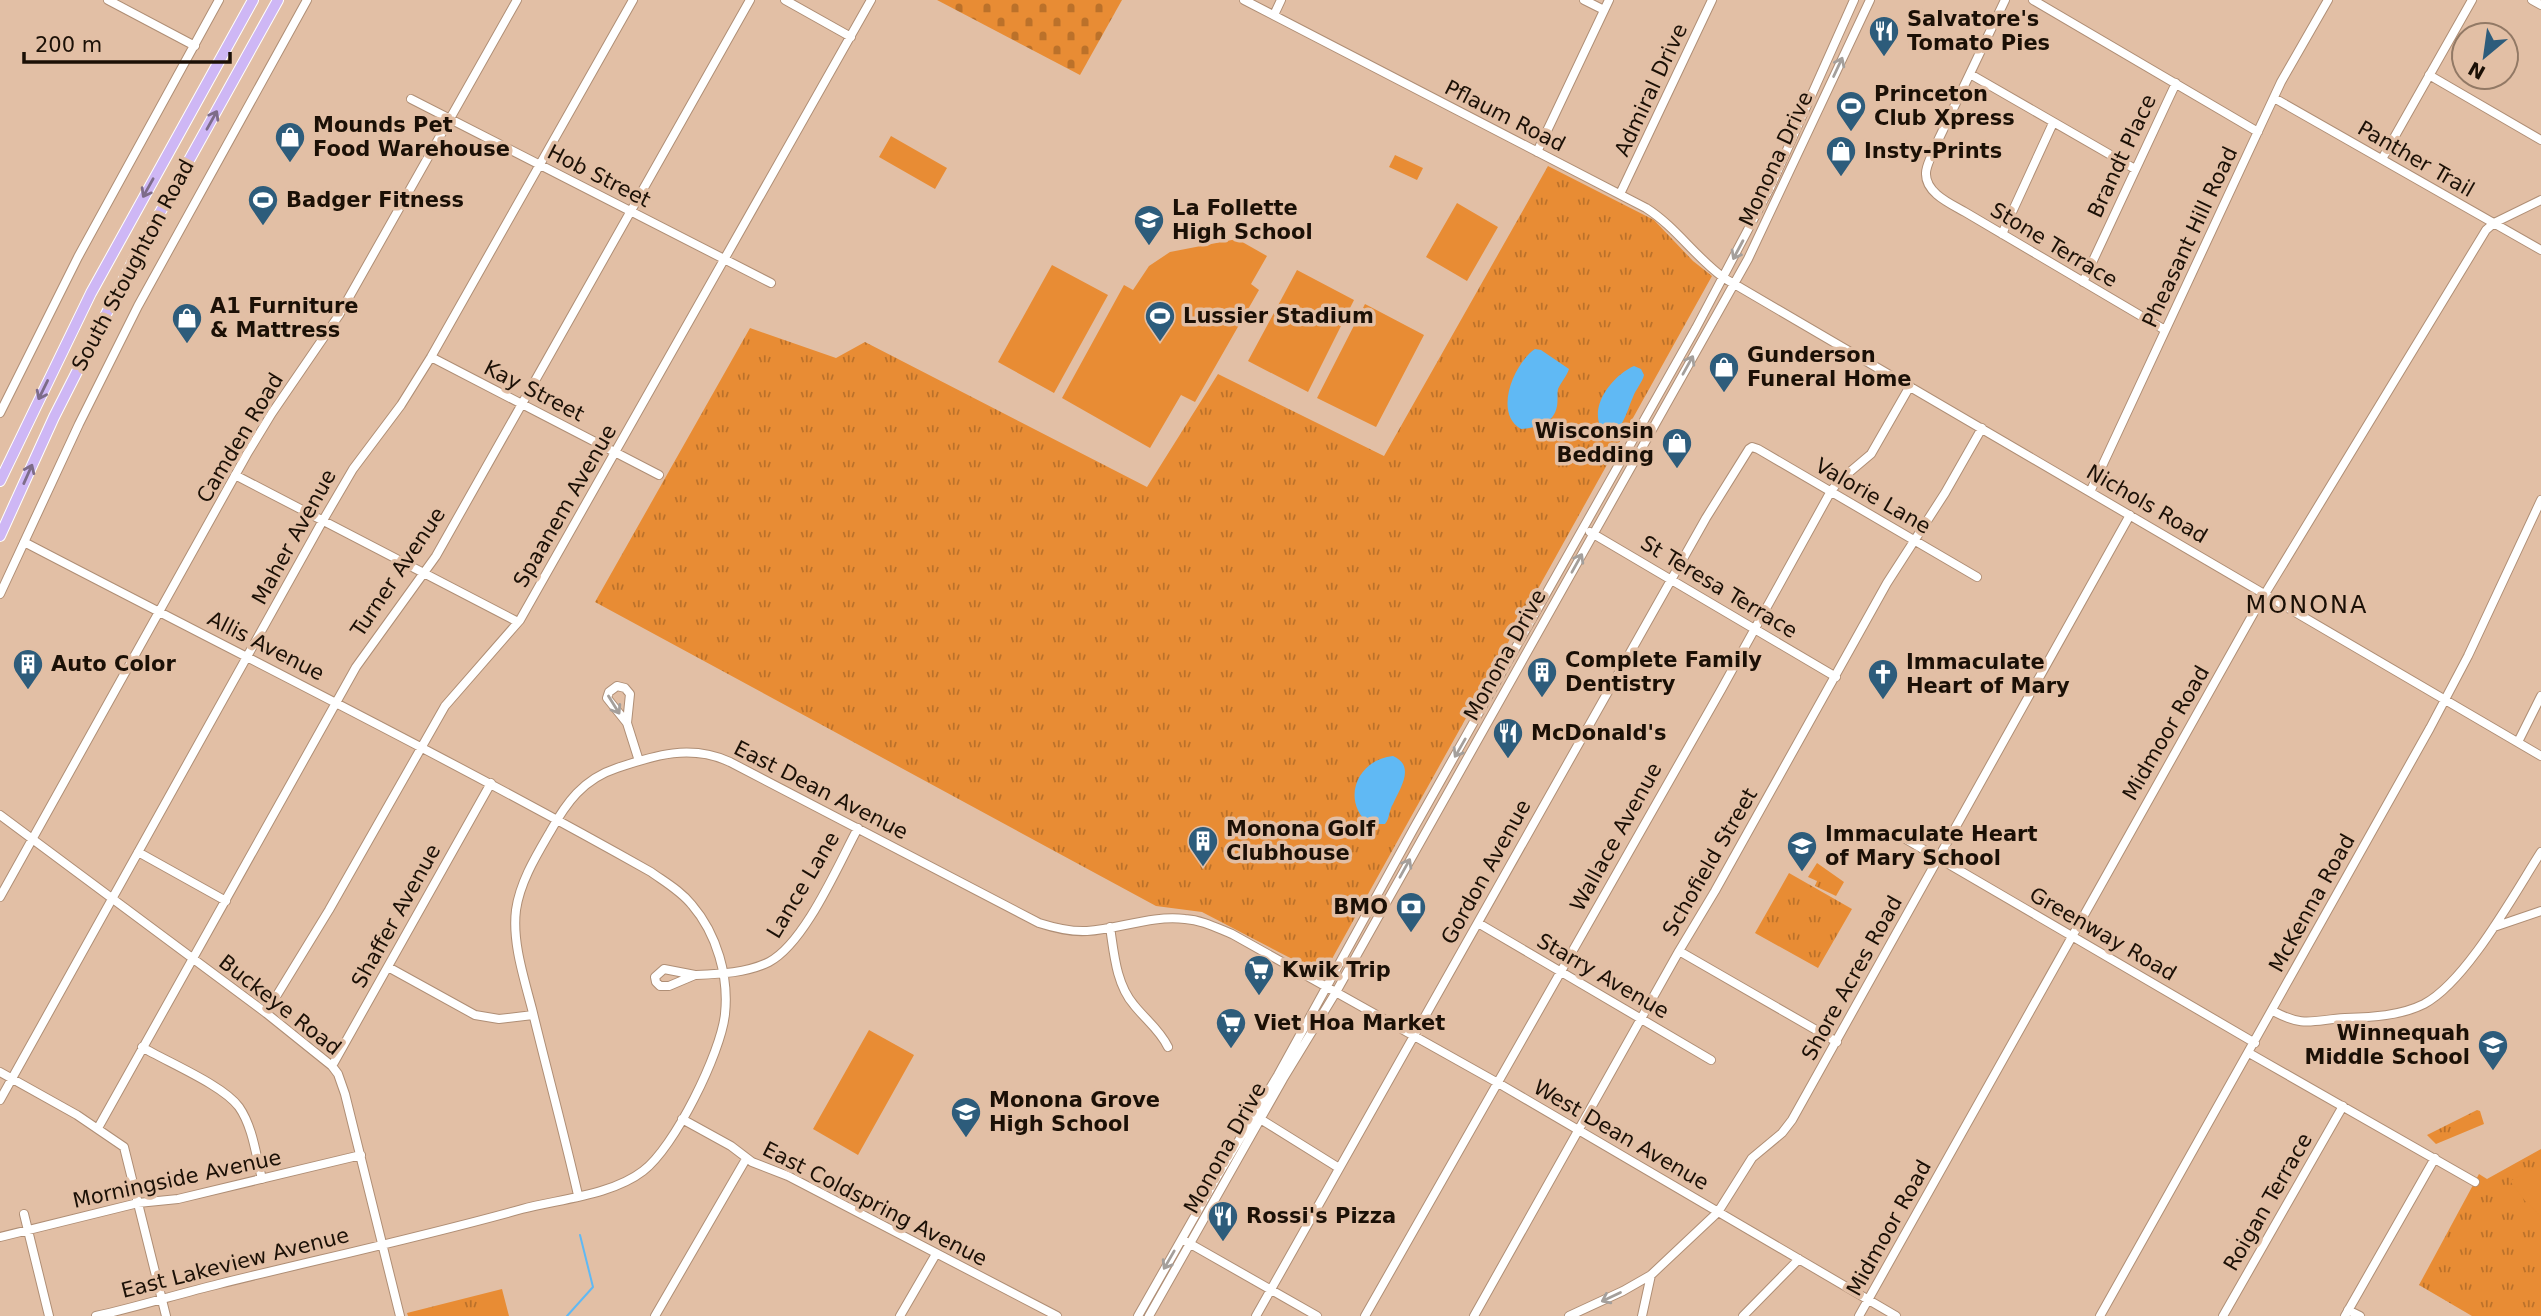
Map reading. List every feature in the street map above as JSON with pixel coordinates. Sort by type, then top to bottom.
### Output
[{"type":"main road","name":"South Stoughton Road","points":[[0,481],[97,282],[253,0]]},
{"type":"main road","name":"South Stoughton Road","points":[[0,536],[66,393],[132,262],[278,0]]},
{"type":"street","points":[[108,0],[195,46]]},
{"type":"street","points":[[0,413],[78,257],[219,0]]},
{"type":"street","points":[[0,594],[138,306],[307,0]]},
{"type":"street","name":"Camden Road","points":[[0,897],[235,475],[272,413],[339,315],[517,0]]},
{"type":"street","name":"Maher Avenue","points":[[0,1100],[322,522],[353,469],[401,405],[431,357],[633,0]]},
{"type":"street","name":"Turner Avenue","points":[[98,1128],[337,702],[372,642],[424,574],[750,0]]},
{"type":"street","points":[[785,0],[851,37]]},
{"type":"street","name":"Spaanem Avenue","points":[[266,1013],[329,911],[445,706],[518,622],[871,0]]},
{"type":"street","name":"Pflaum Road","points":[[1244,0],[1661,217],[1703,262],[1734,283]]},
{"type":"street","points":[[1274,15],[1281,0]]},
{"type":"street","points":[[1584,0],[1604,10]]},
{"type":"street","points":[[1537,152],[1609,0]]},
{"type":"street","name":"Admiral Drive","points":[[1620,194],[1713,0]]},
{"type":"street","name":"Monona Drive","points":[[1150,1316],[1191,1244],[1326,986],[1724,278],[1770,188],[1854,0]]},
{"type":"street","name":"Monona Drive","points":[[1138,1316],[1182,1239],[1336,992],[1507,694],[1764,226],[1870,0]]},
{"type":"street","points":[[2005,0],[1970,74],[2135,169]]},
{"type":"street","points":[[2033,0],[2258,132]]},
{"type":"street","name":"Pheasant Hill Road","points":[[2090,492],[2274,98],[2328,0]]},
{"type":"street","points":[[2382,159],[2472,0]]},
{"type":"street","points":[[2532,0],[2541,5]]},
{"type":"street","name":"Stone Terrace","points":[[1970,74],[1933,151],[1926,173],[1929,185],[1940,197],[2165,330]]},
{"type":"street","points":[[2429,75],[2541,140]]},
{"type":"street","name":"Brandt Place","points":[[2083,282],[2176,83]]},
{"type":"street","name":"Panther Trail","points":[[2274,98],[2541,250]]},
{"type":"street","name":"Hob Street","points":[[411,99],[771,283]]},
{"type":"street","points":[[2002,234],[2053,123]]},
{"type":"street","name":"Midmoor Road","points":[[1859,1316],[2265,594],[2486,230],[2494,223],[2541,200]]},
{"type":"street","name":"Nichols Road","points":[[1734,283],[2541,756]]},
{"type":"street","name":"Kay Street","points":[[431,357],[659,475]]},
{"type":"street","name":"Wallace Avenue","points":[[1364,1316],[1831,491],[1871,454],[1910,386]]},
{"type":"street","name":"Schofield Street","points":[[1474,1316],[1887,583],[1982,428]]},
{"type":"street","name":"Valorie Lane","points":[[1751,447],[1977,577]]},
{"type":"street","name":"Gordon Avenue","points":[[1256,1316],[1672,579],[1738,464],[1751,447]]},
{"type":"street","points":[[235,475],[518,622]]},
{"type":"street","name":"McKenna Road","points":[[2100,1316],[2273,1011],[2445,699],[2541,500]]},
{"type":"street","name":"Shore Acres Road","points":[[1569,1316],[1651,1275],[1718,1212],[1752,1158],[1793,1120],[2130,515]]},
{"type":"street","name":"St Teresa Terrace","points":[[1584,529],[1836,677]]},
{"type":"street","name":"Allis Avenue","points":[[24,542],[491,783],[651,872],[688,900],[713,940],[723,973],[726,1004],[721,1037],[709,1069],[682,1119]]},
{"type":"street","points":[[1494,687],[1507,694]]},
{"type":"street","points":[[2518,742],[2541,696]]},
{"type":"street","points":[[627,723],[639,761]]},
{"type":"street","name":"East Dean Avenue","points":[[578,1195],[516,939],[516,910],[524,881],[565,806],[591,779],[639,761],[677,752],[698,751],[713,755],[1039,923],[1068,931],[1092,931],[1161,918],[1203,922],[1269,953],[1326,986]]},
{"type":"street","name":"Shaffer Avenue","points":[[332,1066],[491,783]]},
{"type":"street","name":"Buckeye Road","points":[[0,815],[266,1013],[332,1066],[342,1086],[361,1155],[400,1316]]},
{"type":"street","name":"Lance Lane","points":[[695,975],[723,973],[761,965],[786,950],[813,911],[858,828]]},
{"type":"street","name":"Greenway Road","points":[[1897,834],[2255,1043]]},
{"type":"street","points":[[138,852],[226,901]]},
{"type":"street","points":[[2273,1011],[2291,1021],[2310,1022],[2404,1012],[2425,1003],[2445,989],[2494,927],[2541,852]]},
{"type":"street","points":[[2494,927],[2541,911]]},
{"type":"street","name":"Starry Avenue","points":[[1478,923],[1710,1060]]},
{"type":"street","points":[[1110,927],[1118,972],[1126,995],[1168,1047]]},
{"type":"street","points":[[1679,951],[1837,1042]]},
{"type":"street","points":[[388,967],[475,1015],[499,1019],[533,1015]]},
{"type":"street","name":"West Dean Avenue","points":[[1326,986],[1896,1316]]},
{"type":"street","points":[[142,1047],[216,1088],[238,1106],[251,1134],[262,1179]]},
{"type":"street","points":[[2249,1053],[2475,1182]]},
{"type":"street","points":[[0,1072],[98,1128],[124,1147],[166,1316]]},
{"type":"street","name":"Roigan Terrace","points":[[2223,1316],[2343,1106]]},
{"type":"street","points":[[1258,1118],[1339,1168]]},
{"type":"street","name":"East Coldspring Avenue","points":[[682,1119],[731,1146],[746,1159],[1056,1316]]},
{"type":"street","name":"East Lakeview Avenue","points":[[96,1316],[614,1187],[643,1171],[682,1119]]},
{"type":"street","name":"Morningside Avenue","points":[[0,1237],[138,1203],[178,1199],[361,1155]]},
{"type":"street","points":[[2360,1316],[2346,1313],[2435,1158]]},
{"type":"street","points":[[654,1316],[746,1159]]},
{"type":"street","points":[[24,1214],[49,1316]]},
{"type":"street","points":[[1182,1239],[1317,1316]]},
{"type":"street","points":[[900,1316],[936,1254]]},
{"type":"street","points":[[1743,1316],[1775,1286],[1798,1259]]},
{"type":"street","points":[[1642,1316],[1651,1275]]},
{"type":"green space","points":[[937,0],[1122,0],[1080,75]]},
{"type":"green space","points":[[891,136],[947,168],[935,189],[879,157]]},
{"type":"green space","points":[[1395,155],[1423,168],[1417,180],[1389,167]]},
{"type":"green space","points":[[1548,166],[1654,220],[1693,261],[1712,276],[1323,975],[1202,912],[1156,906],[595,602],[750,328],[836,358],[865,342],[1147,487],[1218,374],[1384,456]]},
{"type":"green space","points":[[1457,203],[1498,227],[1467,281],[1426,257]]},
{"type":"green space","name":"Lussier Stadium","points":[[1237,239],[1267,256],[1251,284],[1259,290],[1195,402],[1181,395],[1150,448],[1062,398],[1124,285],[1133,290],[1149,266],[1170,252]]},
{"type":"green space","points":[[1052,265],[1108,295],[1054,393],[998,362]]},
{"type":"green space","points":[[1297,270],[1354,300],[1308,392],[1248,361]]},
{"type":"green space","points":[[1365,304],[1424,335],[1376,427],[1317,398]]},
{"type":"green space","points":[[1817,863],[1844,882],[1836,896],[1815,886],[1817,881],[1808,877]]},
{"type":"green space","points":[[1789,873],[1852,909],[1818,968],[1755,933]]},
{"type":"green space","points":[[869,1030],[914,1055],[858,1155],[813,1129]]},
{"type":"green space","points":[[2477,1110],[2480,1111],[2484,1124],[2436,1144],[2427,1135]]},
{"type":"green space","points":[[2541,1149],[2541,1316],[2472,1316],[2419,1285],[2479,1174],[2487,1179]]},
{"type":"green space","points":[[2541,1165],[2541,1216],[2510,1181]]},
{"type":"green space","points":[[502,1289],[509,1316],[408,1316],[407,1313]]},
{"type":"water","points":[[1535,349],[1541,350],[1569,369],[1558,389],[1557,406],[1552,417],[1538,426],[1521,429],[1513,422],[1508,412],[1510,388],[1520,365]]},
{"type":"water","points":[[1634,366],[1641,369],[1643,378],[1621,425],[1614,434],[1606,434],[1598,416],[1603,395],[1617,378]]},
{"type":"water","points":[[1393,756],[1404,765],[1402,784],[1385,824],[1369,824],[1356,804],[1357,782],[1370,765]]},
{"type":"waterway","points":[[567,1316],[593,1287],[580,1235]]},
{"type":"place","name":"Salvatore's Tomato Pies","points":[[1884,58]]},
{"type":"place","name":"Princeton Club Xpress","points":[[1851,133]]},
{"type":"place","name":"Mounds Pet Food Warehouse","points":[[290,164]]},
{"type":"place","name":"Insty-Prints","points":[[1841,178]]},
{"type":"place","name":"Badger Fitness","points":[[263,227]]},
{"type":"place","name":"La Follette High School","points":[[1149,247]]},
{"type":"place","name":"Lussier Stadium","points":[[1160,343]]},
{"type":"place","name":"A1 Furniture & Mattress","points":[[187,345]]},
{"type":"place","name":"Gunderson Funeral Home","points":[[1724,394]]},
{"type":"place","name":"Wisconsin Bedding","points":[[1677,470]]},
{"type":"place","name":"Auto Color","points":[[28,691]]},
{"type":"place","name":"Complete Family Dentistry","points":[[1542,699]]},
{"type":"place","name":"Immaculate Heart of Mary","points":[[1883,701]]},
{"type":"place","name":"McDonald's","points":[[1508,760]]},
{"type":"place","name":"Monona Golf Clubhouse","points":[[1203,868]]},
{"type":"place","name":"Immaculate Heart of Mary School","points":[[1802,873]]},
{"type":"place","name":"BMO","points":[[1411,934]]},
{"type":"place","name":"Kwik Trip","points":[[1259,997]]},
{"type":"place","name":"Viet Hoa Market","points":[[1231,1050]]},
{"type":"place","name":"Winnequah Middle School","points":[[2493,1072]]},
{"type":"place","name":"Monona Grove High School","points":[[966,1139]]},
{"type":"place","name":"Rossi's Pizza","points":[[1223,1243]]},
{"type":"district","name":"MONONA","points":[[2307,605]]}]
